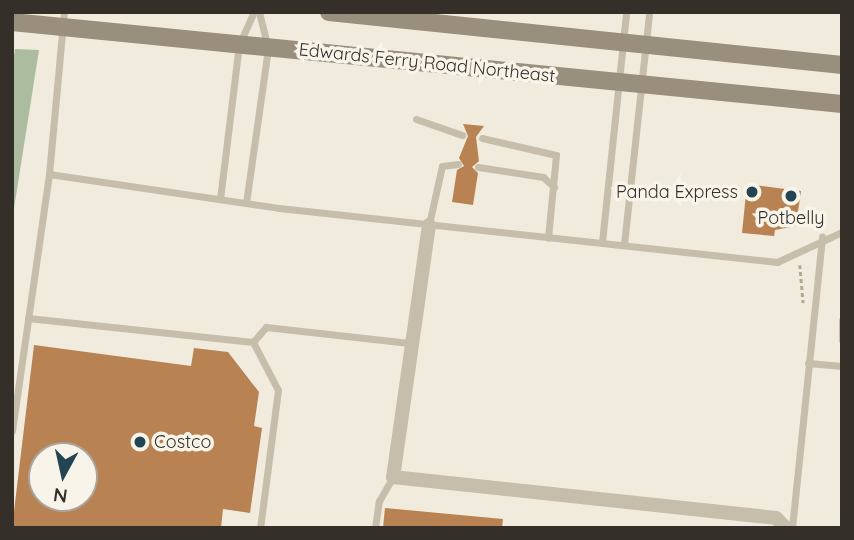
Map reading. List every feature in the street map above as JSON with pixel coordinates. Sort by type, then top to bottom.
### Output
[{"type":"main road","points":[[329,12],[459,18],[621,40],[842,65]]},
{"type":"main road","name":"Edwards Ferry Road Northeast","points":[[12,22],[63,20],[239,45],[842,104]]},
{"type":"street","points":[[429,225],[409,343],[393,477],[776,518],[789,528]]},
{"type":"lane","points":[[220,200],[239,45],[257,12]]},
{"type":"lane","points":[[246,203],[268,48],[257,12]]},
{"type":"lane","points":[[602,242],[626,12]]},
{"type":"lane","points":[[624,244],[649,12]]},
{"type":"lane","points":[[12,430],[49,174],[63,20]]},
{"type":"lane","points":[[416,118],[462,135]]},
{"type":"lane","points":[[482,138],[551,152],[558,159],[548,238]]},
{"type":"lane","points":[[429,225],[442,166],[458,164]]},
{"type":"lane","points":[[478,167],[544,177],[554,188]]},
{"type":"lane","points":[[49,174],[220,200],[777,262],[821,237],[842,232]]},
{"type":"lane","points":[[789,528],[821,237]]},
{"type":"lane","points":[[29,318],[253,342]]},
{"type":"lane","points":[[842,320],[842,340]]},
{"type":"lane","points":[[253,342],[266,327],[409,343]]},
{"type":"lane","points":[[253,342],[278,390],[260,528]]},
{"type":"lane","points":[[808,363],[842,366]]},
{"type":"lane","points":[[375,528],[379,501],[393,477]]},
{"type":"green space","points":[[15,49],[39,50],[12,221],[12,69]]},
{"type":"building","points":[[463,124],[484,126],[476,137],[479,161],[472,167],[478,173],[473,205],[452,202],[457,170],[464,166],[459,158],[468,136]]},
{"type":"building","points":[[747,184],[801,191],[796,226],[775,230],[774,236],[742,233]]},
{"type":"building","name":"Costco","points":[[34,345],[191,366],[194,348],[228,352],[259,392],[254,426],[262,428],[250,513],[223,509],[221,528],[12,528]]},
{"type":"building","points":[[385,508],[503,519],[502,528],[383,528]]},
{"type":"place","name":"Panda Express","points":[[752,192]]},
{"type":"place","name":"Potbelly","points":[[791,196]]},
{"type":"place","name":"Costco","points":[[140,442]]}]
